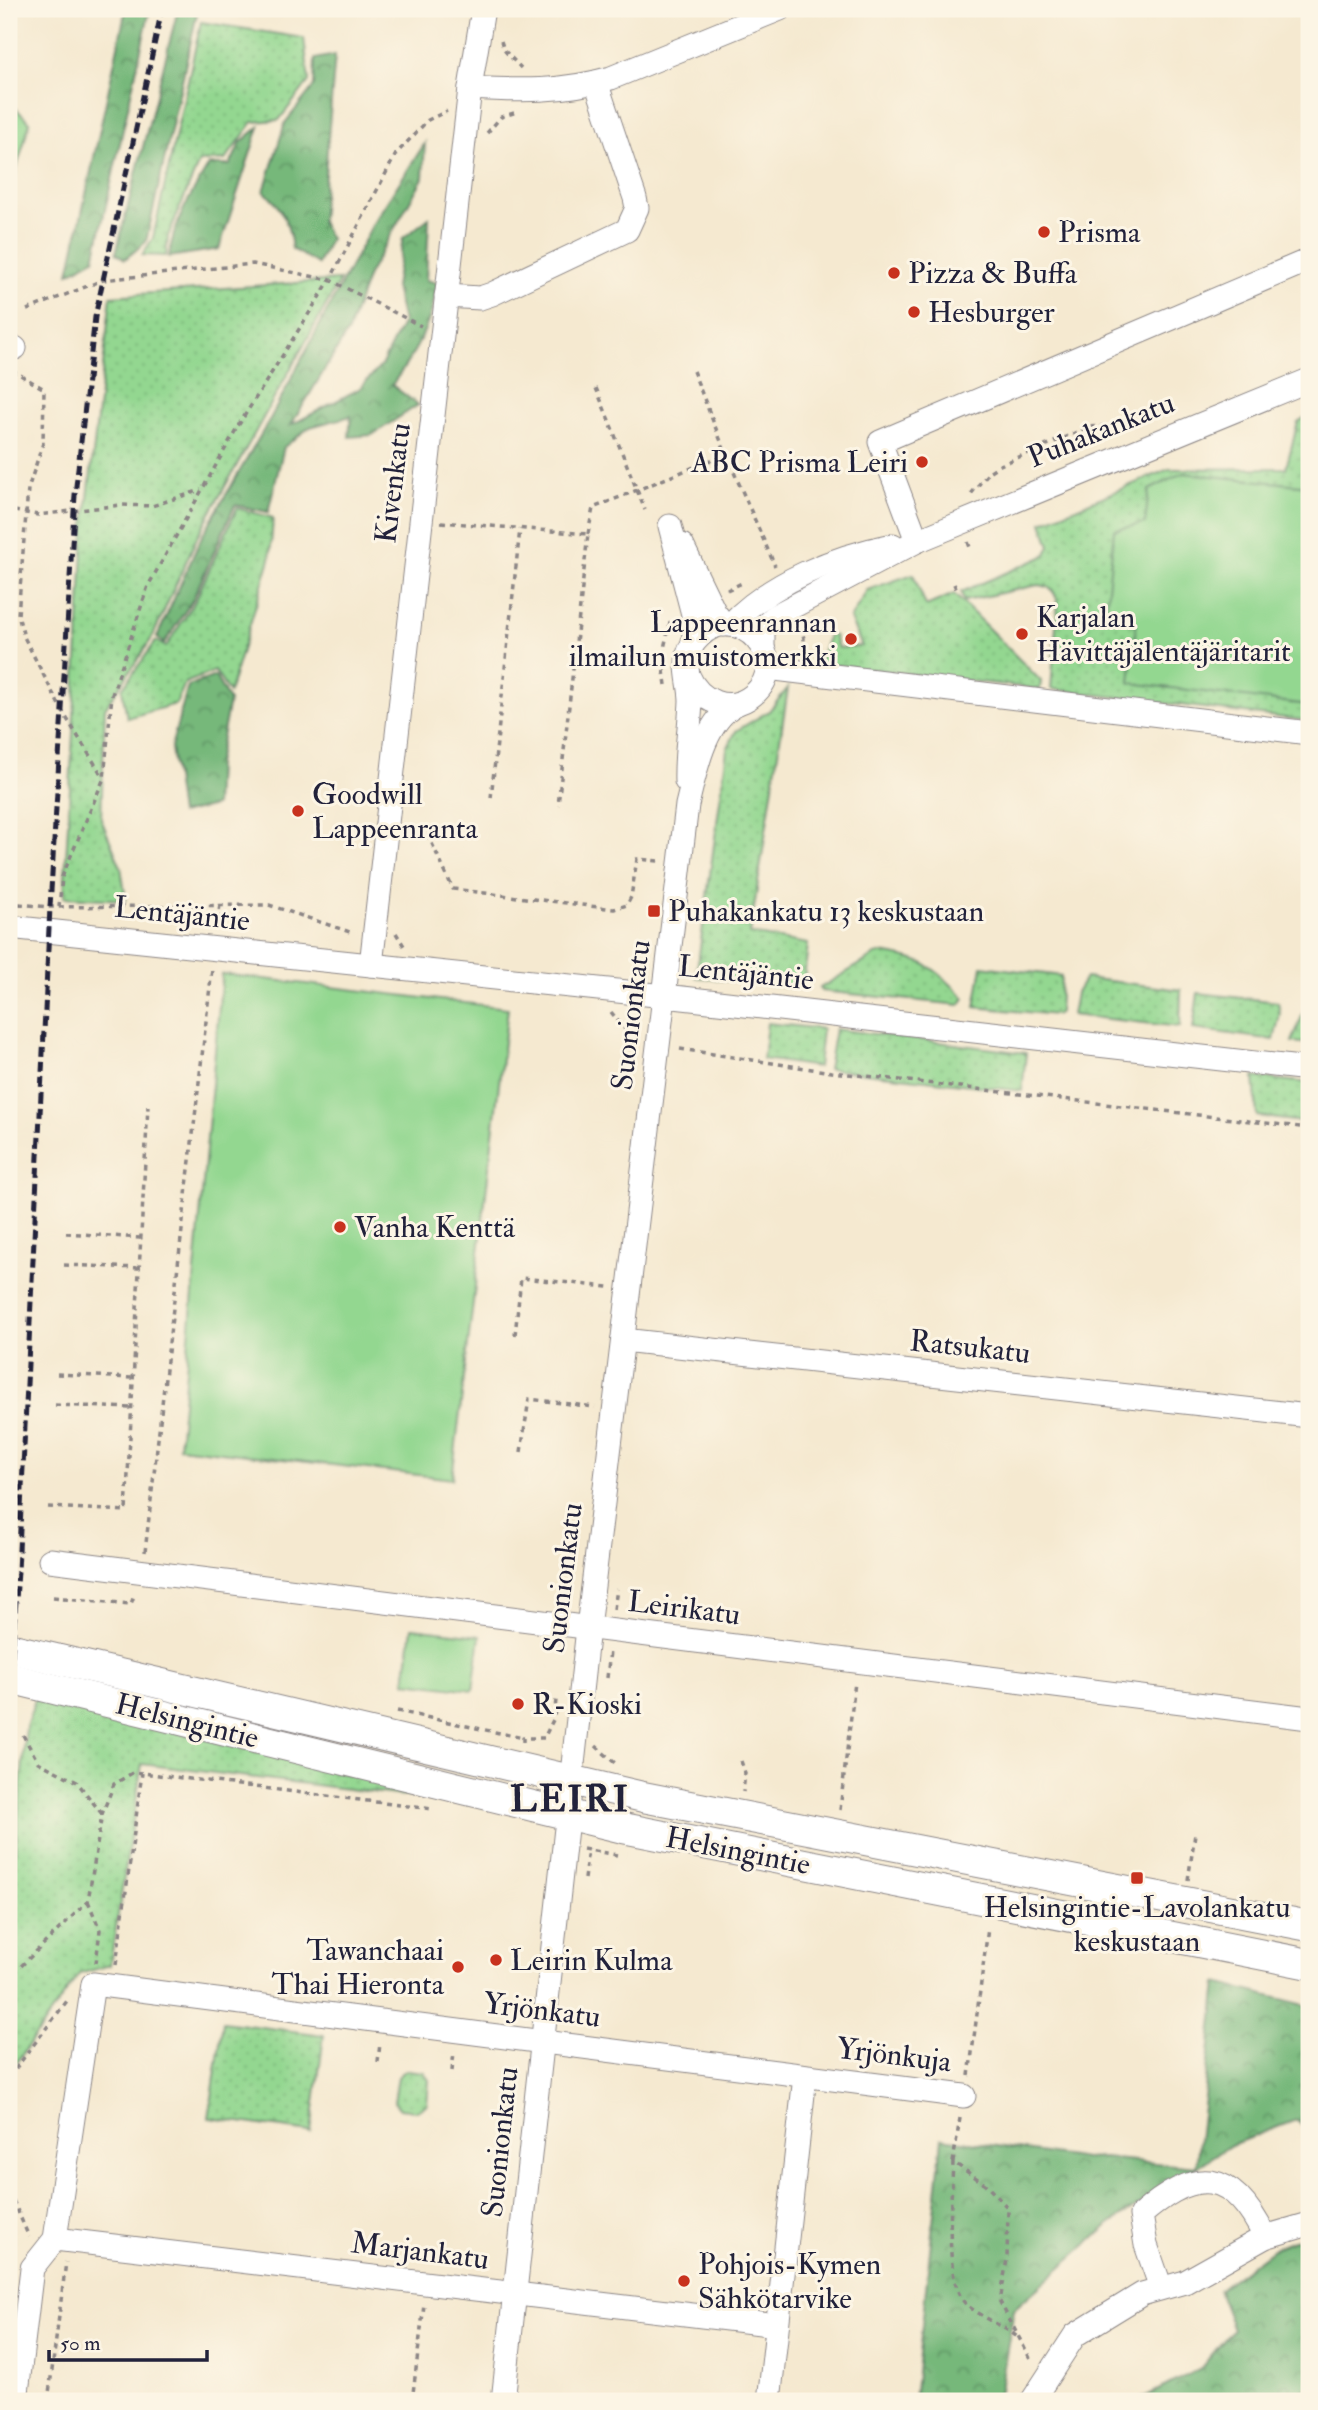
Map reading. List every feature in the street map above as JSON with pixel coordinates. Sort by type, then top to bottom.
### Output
[{"type":"main road","name":"Helsingintie","points":[[9,1648],[572,1781],[1309,1926]]},
{"type":"main road","name":"Helsingintie","points":[[9,1678],[623,1829],[1309,1964]]},
{"type":"street","name":"Kivenkatu","points":[[370,965],[469,94],[483,9]]},
{"type":"street","points":[[469,94],[527,92],[596,82],[780,9]]},
{"type":"street","points":[[446,296],[480,298],[492,294],[627,230],[637,208],[635,198],[596,82]]},
{"type":"street","points":[[917,541],[880,442],[1309,260]]},
{"type":"street","name":"Puhakankatu","points":[[765,658],[763,628],[786,611],[917,541],[1309,380]]},
{"type":"street","name":"Puhakankatu","points":[[728,625],[767,593],[842,560],[881,547],[917,541]]},
{"type":"street","points":[[698,601],[728,625],[750,632],[765,658],[765,678],[754,694],[736,704],[716,703],[707,699],[692,685],[688,675],[687,664],[693,644],[698,601]]},
{"type":"street","points":[[693,644],[710,628],[728,625]]},
{"type":"street","points":[[765,658],[796,672],[1309,733]]},
{"type":"street","name":"Suonionkatu","points":[[687,805],[686,758],[691,693],[688,675]]},
{"type":"street","name":"Suonionkatu","points":[[503,2401],[588,1628],[687,805],[693,778],[712,731],[723,712],[736,704]]},
{"type":"street","name":"Lentäjäntie","points":[[9,927],[665,996],[1309,1069]]},
{"type":"street","name":"Ratsukatu","points":[[623,1340],[1309,1416]]},
{"type":"street","name":"Leirikatu","points":[[50,1560],[1309,1718]]},
{"type":"street","points":[[16,2401],[32,2268],[55,2239],[98,1980]]},
{"type":"street","name":"Yrjönkatu","points":[[98,1980],[811,2076]]},
{"type":"street","points":[[769,2401],[811,2076]]},
{"type":"street","name":"Yrjönkuja","points":[[811,2076],[964,2096]]},
{"type":"street","points":[[1161,2288],[1146,2245],[1141,2215],[1158,2200],[1187,2183],[1208,2181],[1234,2192],[1251,2209],[1265,2237]]},
{"type":"street","points":[[1037,2392],[1075,2334],[1142,2294],[1185,2282],[1265,2237],[1309,2224]]},
{"type":"street","name":"Marjankatu","points":[[55,2239],[778,2325]]},
{"type":"path","points":[[499,36],[504,50],[526,71],[527,92]]},
{"type":"path","points":[[59,907],[62,877],[104,778],[112,695],[148,586],[238,426],[330,280],[396,154],[428,120],[469,94]]},
{"type":"path","points":[[27,310],[103,280],[253,264],[330,280],[441,337]]},
{"type":"path","points":[[12,355],[44,389],[43,443],[28,489],[18,615],[24,637],[61,709],[104,778]]},
{"type":"path","points":[[693,371],[776,570]]},
{"type":"path","points":[[596,388],[645,510]]},
{"type":"path","points":[[966,497],[990,471],[1089,427],[1149,421]]},
{"type":"path","points":[[558,805],[593,508],[726,454]]},
{"type":"path","points":[[14,511],[26,513],[152,506],[202,490]]},
{"type":"path","points":[[439,522],[588,534]]},
{"type":"path","points":[[491,798],[520,529]]},
{"type":"path","points":[[662,657],[668,623],[673,614],[756,578],[767,593]]},
{"type":"path","points":[[954,584],[957,593]]},
{"type":"path","points":[[786,611],[797,620],[804,638],[796,672]]},
{"type":"path","points":[[404,833],[429,836],[453,889],[614,909],[627,905],[631,897],[637,859],[661,861]]},
{"type":"path","points":[[53,1597],[131,1604],[143,1572],[214,949]]},
{"type":"path","points":[[608,1007],[639,1046]]},
{"type":"path","points":[[678,1062],[681,1036]]},
{"type":"path","points":[[680,1049],[843,1073],[1309,1128]]},
{"type":"path","points":[[48,1507],[126,1511],[148,1106]]},
{"type":"path","points":[[66,1233],[141,1238]]},
{"type":"path","points":[[64,1265],[139,1268]]},
{"type":"path","points":[[515,1335],[521,1278],[615,1288]]},
{"type":"path","points":[[57,1374],[133,1378]]},
{"type":"path","points":[[521,1452],[529,1399],[600,1407]]},
{"type":"path","points":[[55,1405],[132,1408]]},
{"type":"path","points":[[606,1682],[618,1579]]},
{"type":"path","points":[[840,1815],[858,1662]]},
{"type":"path","points":[[23,1734],[38,1762],[77,1783],[102,1814]]},
{"type":"path","points":[[599,1746],[600,1734]]},
{"type":"path","points":[[741,1761],[745,1773],[743,1794]]},
{"type":"path","points":[[98,1980],[96,1959],[100,1930],[88,1901],[102,1814],[114,1784],[134,1772],[443,1811]]},
{"type":"path","points":[[98,1980],[142,1773]]},
{"type":"path","points":[[1186,1889],[1195,1834]]},
{"type":"path","points":[[14,1973],[88,1901]]},
{"type":"path","points":[[988,1928],[953,2162],[951,2248],[957,2287],[966,2305],[996,2320],[1021,2339]]},
{"type":"path","points":[[96,1959],[98,1980]]},
{"type":"path","points":[[9,2077],[68,2000]]},
{"type":"path","points":[[378,2062],[379,2047]]},
{"type":"path","points":[[452,2071],[453,2056]]},
{"type":"path","points":[[953,2162],[985,2184],[1008,2208],[1007,2259],[1000,2302],[1021,2339],[1037,2392]]},
{"type":"path","points":[[48,2401],[66,2262]]},
{"type":"path","points":[[411,2304],[438,2307]]},
{"type":"path","points":[[412,2401],[424,2305]]},
{"type":"green space","points":[[126,9],[150,9],[94,259],[69,273]]},
{"type":"green space","points":[[178,9],[198,9],[146,242],[125,259],[116,253]]},
{"type":"green space","points":[[201,22],[304,38],[309,81],[279,120],[253,122],[225,160],[199,162],[168,236],[166,256],[142,255],[153,238]]},
{"type":"green space","points":[[335,55],[321,222],[330,239],[318,264],[292,249],[284,217],[264,191],[285,123],[314,86],[315,59]]},
{"type":"green space","points":[[13,106],[30,122],[11,188],[9,110]]},
{"type":"green space","points":[[259,127],[219,249],[169,257],[171,244],[189,198],[209,165],[230,165],[241,142]]},
{"type":"green space","points":[[425,143],[423,178],[368,275],[348,331],[291,425],[359,389],[381,366],[403,322],[395,287],[403,238],[429,218],[426,280],[437,283],[435,298],[422,337],[392,385],[418,405],[372,435],[349,437],[351,416],[310,427],[284,447],[268,512],[235,505],[193,599],[164,644],[157,637],[202,536],[270,419],[374,222]]},
{"type":"green space","points":[[340,280],[198,535],[152,638],[105,708],[101,819],[121,867],[126,900],[64,897],[84,533],[111,296]]},
{"type":"green space","points":[[1309,415],[1306,463],[1309,464],[1309,721],[1051,689],[1058,602],[1051,589],[1038,585],[964,601],[961,592],[1045,556],[1050,546],[1042,522],[1169,469],[1286,468],[1298,422]]},
{"type":"green space","points":[[1183,473],[1309,486],[1309,705],[1130,683],[1136,625],[1106,610],[1114,530],[1145,523],[1149,490]]},
{"type":"green space","points":[[237,508],[273,518],[270,559],[229,693],[215,671],[185,683],[176,704],[127,718],[122,689],[156,641],[166,647],[195,601]]},
{"type":"green space","points":[[913,574],[926,606],[954,594],[1041,681],[1040,689],[818,663],[829,635],[834,635],[838,648],[862,646],[850,619],[867,590]]},
{"type":"green space","points":[[215,676],[229,701],[217,764],[215,806],[180,814],[171,747],[188,686]]},
{"type":"green space","points":[[788,688],[750,934],[808,944],[803,989],[696,977],[727,749],[736,731],[769,711]]},
{"type":"green space","points":[[879,953],[918,961],[936,971],[965,998],[960,1005],[821,991],[820,988]]},
{"type":"green space","points":[[982,966],[1061,976],[1059,1012],[1056,1015],[975,1007]]},
{"type":"green space","name":"Vanha Kenttä","points":[[222,974],[508,1008],[452,1479],[179,1447]]},
{"type":"green space","points":[[1085,978],[1181,990],[1180,1027],[1072,1015],[1076,993]]},
{"type":"green space","points":[[1198,993],[1278,1002],[1280,1014],[1274,1040],[1193,1029]]},
{"type":"green space","points":[[1306,1006],[1309,1006],[1309,1044],[1292,1042]]},
{"type":"green space","points":[[767,1023],[822,1029],[818,1067],[763,1059]]},
{"type":"green space","points":[[835,1029],[1026,1053],[1022,1091],[828,1069]]},
{"type":"green space","points":[[1254,1077],[1309,1083],[1309,1123],[1257,1116]]},
{"type":"green space","points":[[412,1628],[480,1636],[473,1690],[405,1682]]},
{"type":"green space","points":[[36,1697],[470,1804],[142,1764],[110,1965],[79,1974],[9,2073],[9,1923],[26,1727]]},
{"type":"green space","points":[[1217,1983],[1309,2006],[1309,2132],[1296,2120],[1231,2145],[1111,2223],[1014,2309],[998,2401],[914,2401],[942,2138],[1085,2159],[1104,2158],[1196,2167]]},
{"type":"green space","points":[[223,2022],[324,2035],[311,2132],[209,2118]]},
{"type":"green space","points":[[406,2070],[424,2072],[429,2080],[427,2104],[417,2111],[400,2109],[394,2102],[398,2077]]},
{"type":"green space","points":[[1309,2234],[1309,2386],[1285,2401],[1137,2401],[1201,2368],[1233,2329],[1218,2290],[1276,2247]]},
{"type":"railway","points":[[9,1701],[18,1571],[50,907],[75,495],[95,317],[162,9]]},
{"type":"place","name":"Prisma","points":[[1044,232]]},
{"type":"place","name":"Pizza & Buffa","points":[[894,273]]},
{"type":"place","name":"Hesburger","points":[[914,312]]},
{"type":"place","name":"ABC Prisma Leiri","points":[[922,462]]},
{"type":"place","name":"Karjalan Hävittäjälentäjäritarit","points":[[1022,634]]},
{"type":"place","name":"Lappeenrannan ilmailun muistomerkki","points":[[851,639]]},
{"type":"place","name":"Goodwill Lappeenranta","points":[[298,811]]},
{"type":"place","name":"Puhakankatu 13 keskustaan","points":[[654,911]]},
{"type":"place","name":"Vanha Kenttä","points":[[340,1227]]},
{"type":"place","name":"R-Kioski","points":[[518,1704]]},
{"type":"place","name":"Helsingintie-Lavolankatu keskustaan","points":[[1137,1878]]},
{"type":"place","name":"Leirin Kulma","points":[[496,1960]]},
{"type":"place","name":"Tawanchaai Thai Hieronta","points":[[458,1967]]},
{"type":"place","name":"Pohjois-Kymen Sähkötarvike","points":[[684,2281]]},
{"type":"district","name":"LEIRI","points":[[570,1799]]}]
